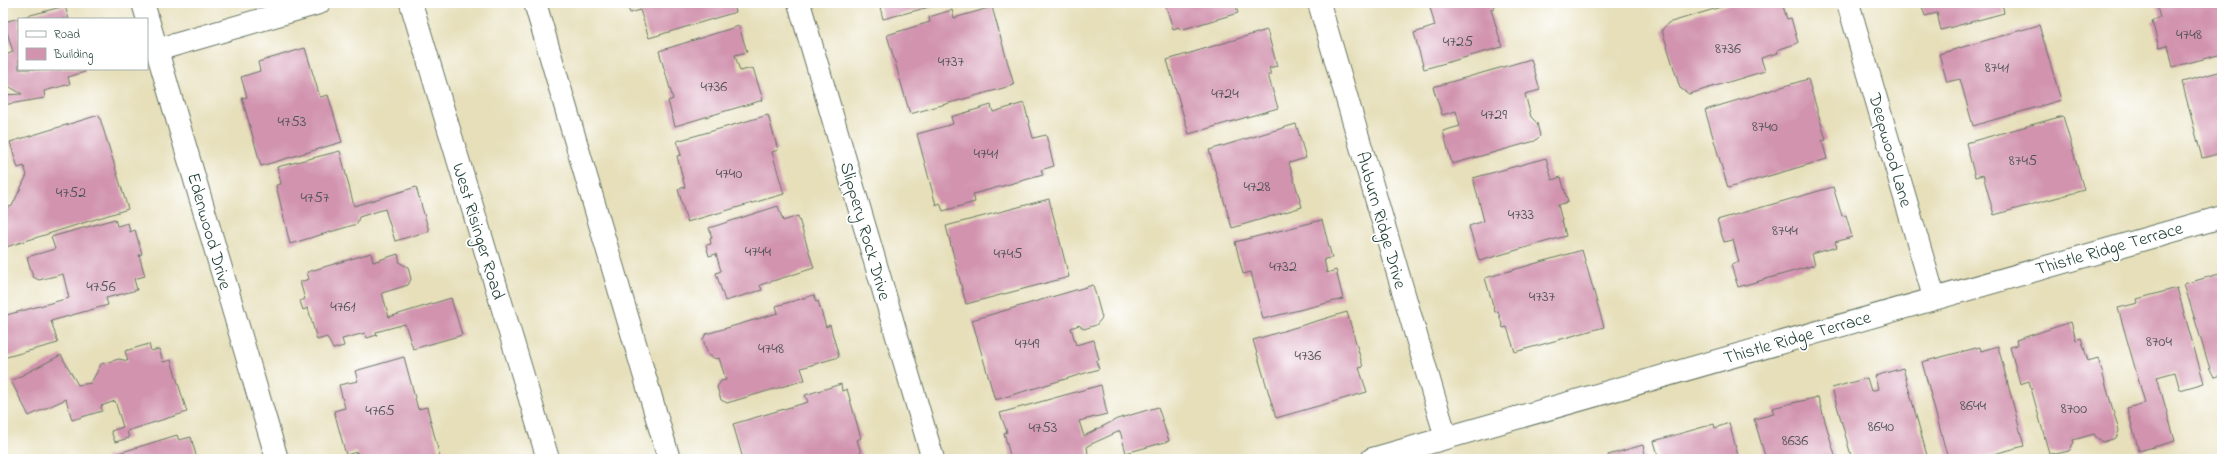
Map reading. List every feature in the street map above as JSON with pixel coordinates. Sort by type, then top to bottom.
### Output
[{"type":"street","name":"Edenwood Drive","points":[[143,3],[147,18]]},
{"type":"street","points":[[157,50],[319,3]]},
{"type":"street","name":"West Risinger Road","points":[[411,3],[548,459]]},
{"type":"street","points":[[535,3],[669,459]]},
{"type":"street","name":"Slippery Rock Drive","points":[[799,3],[933,459]]},
{"type":"street","name":"Auburn Ridge Drive","points":[[1319,3],[1446,438]]},
{"type":"street","name":"Deepwood Lane","points":[[1848,3],[1934,298]]},
{"type":"street","name":"Edenwood Drive","points":[[148,20],[277,459]]},
{"type":"street","name":"Thistle Ridge Terrace","points":[[1372,459],[2222,216]]},
{"type":"building","points":[[626,3],[733,3],[736,12],[649,38],[640,10],[630,13]]},
{"type":"building","points":[[879,3],[941,3],[941,4],[883,19]]},
{"type":"building","points":[[1165,3],[1235,3],[1238,13],[1180,30],[1179,27],[1173,29]]},
{"type":"building","points":[[1429,3],[1493,3],[1494,8],[1491,9],[1502,47],[1424,69],[1414,33],[1435,26]]},
{"type":"building","points":[[1734,3],[1782,3],[1787,19],[1791,18],[1798,43],[1777,50],[1778,53],[1761,58],[1765,71],[1689,94],[1680,88],[1662,30],[1668,23]]},
{"type":"building","points":[[1921,3],[2002,3],[2004,13],[1941,30],[1937,13],[1925,16]]},
{"type":"building","points":[[2156,3],[2222,3],[2222,54],[2173,67],[2168,45],[2159,47],[2152,21],[2160,18]]},
{"type":"building","points":[[65,6],[69,18],[19,18]]},
{"type":"building","points":[[992,7],[1014,85],[910,114],[887,35],[930,22],[929,17],[952,10],[954,18]]},
{"type":"building","points":[[18,18],[18,70],[84,70],[85,72],[68,77],[70,84],[44,91],[45,98],[3,105],[3,95],[22,94],[3,83],[3,56],[13,52],[4,22]]},
{"type":"building","points":[[2039,25],[2061,100],[1973,126],[1960,79],[1947,82],[1939,54]]},
{"type":"building","points":[[739,26],[747,52],[735,55],[740,71],[753,68],[763,100],[675,126],[668,101],[673,99],[659,51]]},
{"type":"building","points":[[1267,30],[1277,66],[1269,68],[1271,75],[1268,75],[1278,108],[1189,134],[1167,60]]},
{"type":"building","points":[[305,48],[320,97],[328,95],[342,142],[261,166],[242,98],[247,97],[241,77],[260,71],[258,62]]},
{"type":"building","points":[[1531,59],[1540,90],[1525,94],[1531,117],[1537,123],[1540,136],[1535,141],[1452,164],[1443,131],[1460,126],[1456,111],[1442,115],[1433,87]]},
{"type":"building","points":[[2222,71],[2222,153],[2202,158],[2182,82]]},
{"type":"building","points":[[1808,79],[1826,140],[1822,141],[1827,159],[1728,188],[1705,110]]},
{"type":"building","points":[[1024,103],[1033,138],[1046,135],[1054,166],[1041,170],[1043,175],[973,194],[975,202],[943,211],[940,203],[936,205],[917,134],[953,124],[951,117],[991,105],[993,112]]},
{"type":"building","points":[[99,115],[128,209],[6,247],[3,237],[3,209],[12,206],[27,175],[24,166],[18,168],[10,142]]},
{"type":"building","points":[[768,115],[778,150],[772,152],[784,194],[687,222],[678,189],[685,187],[677,156],[681,155],[677,141]]},
{"type":"building","points":[[2063,116],[2084,190],[1994,215],[1983,175],[1975,177],[1966,143]]},
{"type":"building","points":[[1296,124],[1306,158],[1289,163],[1302,207],[1232,228],[1209,150]]},
{"type":"building","points":[[340,151],[354,206],[416,187],[429,231],[395,241],[385,209],[359,217],[357,224],[290,244],[276,185],[281,184],[277,167]]},
{"type":"building","points":[[1546,158],[1552,180],[1561,177],[1568,202],[1558,205],[1566,236],[1479,261],[1469,226],[1484,221],[1473,178]]},
{"type":"building","points":[[1833,187],[1842,216],[1846,215],[1852,237],[1835,242],[1837,247],[1812,254],[1815,265],[1738,287],[1731,265],[1739,262],[1733,240],[1724,242],[1717,220]]},
{"type":"building","points":[[1049,199],[1069,277],[966,304],[946,226]]},
{"type":"building","points":[[778,206],[783,221],[798,216],[814,268],[760,285],[762,290],[725,301],[716,273],[721,271],[716,254],[709,256],[706,245],[711,244],[710,239],[712,238],[709,228]]},
{"type":"building","points":[[115,219],[117,226],[128,223],[130,232],[135,230],[142,254],[139,255],[145,276],[134,279],[137,290],[106,298],[108,305],[51,321],[58,343],[3,358],[3,316],[69,298],[63,274],[39,280],[33,277],[27,257],[55,249],[51,237]]},
{"type":"building","points":[[1322,220],[1332,258],[1324,259],[1327,273],[1336,270],[1343,299],[1263,319],[1251,272],[1243,274],[1235,242]]},
{"type":"building","points":[[1582,250],[1604,327],[1515,352],[1507,327],[1503,328],[1498,311],[1495,312],[1485,278]]},
{"type":"building","points":[[371,253],[373,262],[398,254],[400,263],[408,267],[411,279],[408,285],[382,293],[389,317],[451,298],[462,335],[413,349],[405,324],[376,332],[377,335],[367,338],[365,333],[342,339],[344,346],[333,349],[327,337],[317,340],[308,308],[303,310],[300,301],[305,299],[300,282],[309,279],[307,272]]},
{"type":"building","points":[[2219,274],[2222,280],[2222,375],[2214,377],[2210,369],[2184,284]]},
{"type":"building","points":[[1093,285],[1102,318],[1096,325],[1084,329],[1079,325],[1071,328],[1076,345],[1094,340],[1099,360],[1096,361],[1099,369],[995,400],[972,320]]},
{"type":"building","points":[[2177,288],[2204,383],[2180,390],[2175,372],[2157,377],[2175,441],[2139,451],[2127,408],[2145,403],[2118,308],[2138,303],[2137,299]]},
{"type":"building","points":[[814,295],[816,302],[818,301],[826,327],[830,325],[839,357],[801,368],[805,380],[727,403],[721,400],[717,387],[721,381],[726,380],[719,358],[716,359],[708,355],[703,339],[706,334],[778,313],[776,306]]},
{"type":"building","points":[[1347,312],[1363,367],[1359,368],[1367,392],[1276,418],[1253,340]]},
{"type":"building","points":[[2071,322],[2076,340],[2081,338],[2088,361],[2098,358],[2119,431],[2116,438],[2103,442],[2094,434],[2073,440],[2074,443],[2069,451],[2056,454],[2049,453],[2029,381],[2020,384],[2010,347],[2017,345],[2016,340]]},
{"type":"building","points":[[149,344],[151,351],[159,349],[163,362],[171,360],[187,412],[127,431],[129,438],[115,442],[111,431],[123,427],[115,401],[101,406],[102,411],[72,420],[66,399],[29,416],[11,381],[61,355],[78,385],[91,383],[101,364],[119,359],[128,361],[125,351]]},
{"type":"building","points":[[1998,346],[2024,446],[1975,459],[1948,459],[1922,362],[1980,347],[1981,351]]},
{"type":"building","points":[[404,357],[418,409],[427,407],[440,457],[431,459],[358,459],[357,452],[346,455],[334,411],[345,408],[339,385],[358,381],[355,371]]},
{"type":"building","points":[[1903,368],[1928,459],[1852,459],[1832,388],[1867,378],[1871,391],[1878,389],[1875,376]]},
{"type":"building","points":[[841,384],[842,391],[847,389],[861,438],[857,440],[863,459],[743,459],[733,424],[808,402],[805,395]]},
{"type":"building","points":[[1101,385],[1107,414],[1079,421],[1084,436],[1117,419],[1158,407],[1169,441],[1126,453],[1120,431],[1087,446],[1088,455],[1085,459],[1011,459],[1004,433],[1007,432],[1000,413]]},
{"type":"building","points":[[1818,397],[1836,459],[1766,459],[1754,419],[1774,414],[1772,408]]},
{"type":"building","points":[[1729,423],[1739,459],[1659,459],[1654,441],[1714,424],[1715,428]]},
{"type":"building","points":[[177,435],[179,440],[191,437],[197,459],[106,459],[106,457]]},
{"type":"building","points":[[1643,445],[1646,459],[1609,459],[1608,455]]}]
